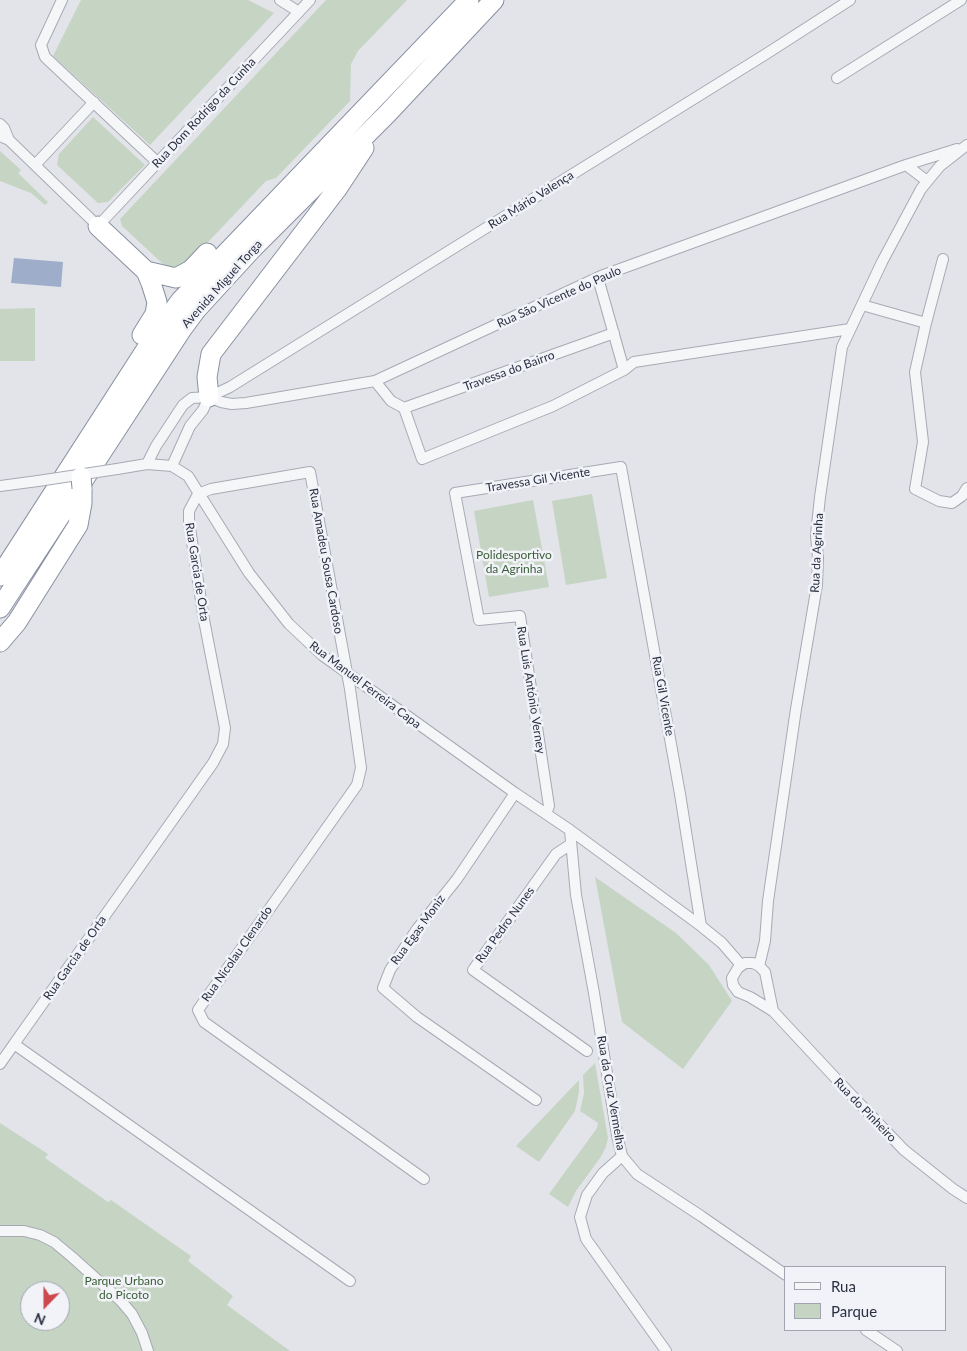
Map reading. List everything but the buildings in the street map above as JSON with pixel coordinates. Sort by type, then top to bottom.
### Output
[{"type":"highway","name":"Avenida Miguel Torga","points":[[0,576],[156,334],[181,300],[469,0]]},
{"type":"highway","name":"Avenida Miguel Torga","points":[[0,608],[172,343],[196,310],[252,248],[387,114],[494,0]]},
{"type":"highway","points":[[209,397],[207,377],[211,354],[337,189],[387,114]]},
{"type":"highway","points":[[146,271],[176,278],[191,270],[257,202],[277,198]]},
{"type":"highway","points":[[98,226],[146,271],[157,302],[155,314],[122,368],[115,399]]},
{"type":"highway","points":[[0,642],[17,622],[78,525],[82,503],[81,480]]},
{"type":"street","points":[[62,0],[41,45],[45,57],[157,162]]},
{"type":"street","points":[[280,0],[298,12]]},
{"type":"street","name":"Rua Dom Rodrigo da Cunha","points":[[98,226],[310,0]]},
{"type":"street","name":"Rua Mário Valença","points":[[147,464],[156,446],[183,405],[192,398],[209,397],[230,388],[850,0]]},
{"type":"street","points":[[837,78],[961,0]]},
{"type":"street","points":[[35,165],[94,102]]},
{"type":"street","points":[[0,124],[4,128],[5,138],[98,226]]},
{"type":"street","name":"Rua São Vicente do Paulo","points":[[209,397],[232,404],[246,403],[375,381],[598,278],[906,165],[966,146]]},
{"type":"street","name":"Rua da Agrinha","points":[[759,966],[765,941],[768,901],[796,709],[817,585],[818,558],[816,536],[820,491],[842,346],[882,262],[921,189],[940,166],[966,146]]},
{"type":"street","points":[[906,165],[928,181]]},
{"type":"street","points":[[943,259],[915,372],[923,442],[915,489],[940,501],[952,503],[962,496],[967,488]]},
{"type":"street","points":[[598,278],[624,370]]},
{"type":"street","points":[[862,305],[926,323]]},
{"type":"street","points":[[375,381],[390,401],[404,408],[422,459],[553,406],[624,370],[634,362],[850,330]]},
{"type":"street","name":"Travessa do Bairro","points":[[404,408],[614,333]]},
{"type":"street","points":[[0,486],[38,481],[81,480],[118,469],[147,464],[172,466],[190,426],[203,410],[209,397]]},
{"type":"street","name":"Rua Manuel Ferreira Capa","points":[[172,466],[188,476],[249,574],[289,624],[322,655],[570,830],[701,926],[722,943],[741,965]]},
{"type":"street","name":"Travessa Gil Vicente","points":[[455,493],[621,467]]},
{"type":"street","name":"Rua Gil Vicente","points":[[621,467],[680,794],[701,926]]},
{"type":"street","name":"Rua Amadeu Sousa Cardoso","points":[[198,494],[211,488],[310,472],[347,673]]},
{"type":"street","name":"Rua Luis António Verney","points":[[455,493],[479,620],[520,616],[549,806],[546,814]]},
{"type":"street","name":"Rua Garcia de Orta","points":[[0,1064],[213,763],[223,744],[224,728],[204,620],[189,522],[189,511],[198,494]]},
{"type":"street","name":"Rua Nicolau Clenardo","points":[[347,673],[361,768],[357,784],[198,1010],[204,1022],[424,1178]]},
{"type":"street","name":"Rua Egas Moniz","points":[[515,793],[457,879],[417,929],[390,970],[383,988],[416,1016],[536,1100]]},
{"type":"street","name":"Rua da Cruz Vermelha","points":[[570,830],[576,894],[615,1125],[622,1156],[637,1174],[702,1216],[784,1274]]},
{"type":"street","name":"Rua Pedro Nunes","points":[[572,844],[556,854],[473,970],[587,1051]]},
{"type":"street","points":[[741,965],[753,964],[759,966]]},
{"type":"street","name":"Rua do Pinheiro","points":[[741,965],[734,972],[732,978],[733,985],[738,992],[773,1011],[904,1150],[967,1198]]},
{"type":"street","name":"Rua do Pinheiro","points":[[759,966],[764,972],[773,1011]]},
{"type":"street","points":[[750,997],[762,992],[766,981]]},
{"type":"street","points":[[14,1044],[350,1282]]},
{"type":"street","points":[[622,1156],[603,1173],[587,1195],[580,1217],[586,1239],[666,1351]]},
{"type":"street","points":[[0,1231],[24,1231],[40,1235],[54,1242],[121,1300],[132,1314],[142,1333],[148,1351]]},
{"type":"street","points":[[867,1331],[897,1351]]},
{"type":"green space","points":[[81,0],[248,0],[274,13],[150,145],[53,56]]},
{"type":"green space","points":[[326,0],[407,0],[358,51],[351,64],[350,101],[276,178],[266,181],[192,259],[181,265],[171,267],[163,264],[122,226],[120,219]]},
{"type":"green space","points":[[93,117],[145,165],[108,202],[98,203],[57,165],[59,154]]},
{"type":"green space","points":[[0,151],[21,170],[18,173],[48,202],[45,205],[31,193],[0,181]]},
{"type":"green space","points":[[35,308],[35,361],[0,361],[0,309]]},
{"type":"green space","name":"Polidesportivo da Agrinha","points":[[592,494],[607,578],[566,585],[552,501]]},
{"type":"green space","name":"Polidesportivo da Agrinha","points":[[533,500],[549,587],[489,597],[474,511]]},
{"type":"green space","points":[[595,877],[676,933],[709,965],[732,1001],[683,1069],[622,1022]]},
{"type":"green space","points":[[595,1063],[608,1138],[600,1158],[576,1191],[568,1207],[549,1194],[597,1128],[598,1123],[580,1111],[584,1093],[583,1075]]},
{"type":"green space","points":[[579,1080],[579,1092],[575,1111],[539,1162],[516,1146]]},
{"type":"green space","name":"Parque Urbano do Picoto","points":[[0,1123],[48,1154],[45,1158],[108,1202],[111,1200],[191,1256],[188,1261],[233,1296],[227,1305],[290,1351],[0,1351]]},
{"type":"water","points":[[14,258],[63,262],[61,287],[11,283]]}]
